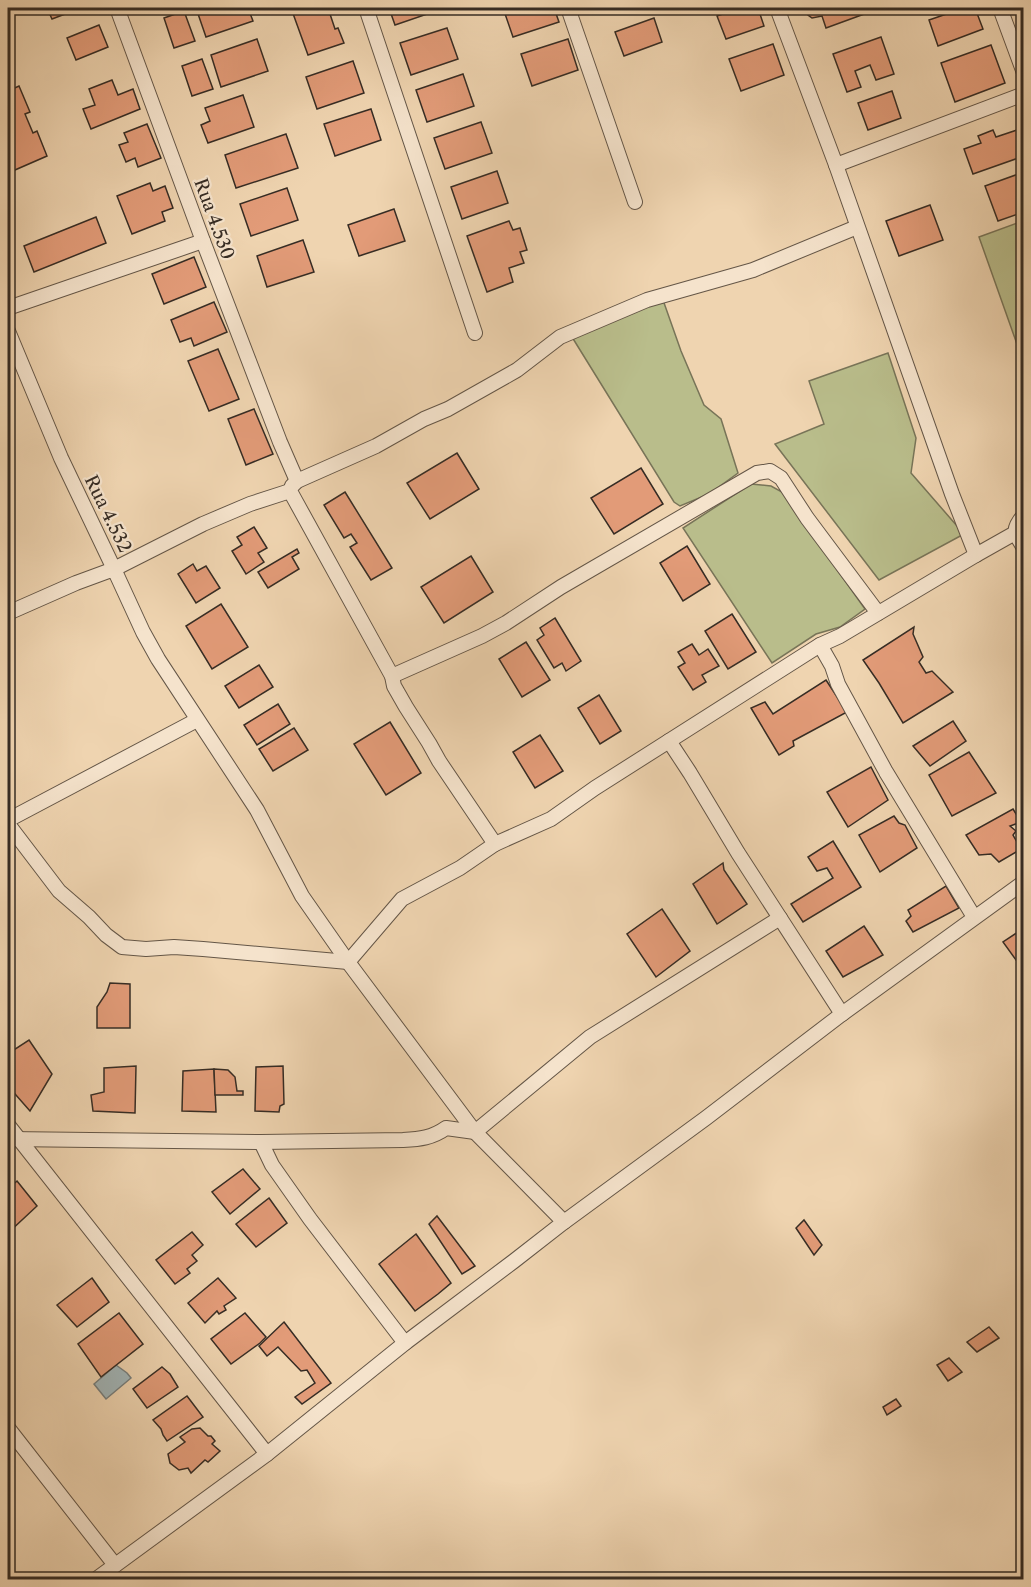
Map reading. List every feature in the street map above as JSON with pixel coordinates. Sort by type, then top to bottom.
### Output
[{"type":"street","name":"Rua 4.530","points":[[117,8],[280,442],[293,486],[392,676],[394,686],[405,707],[495,844]]},
{"type":"street","points":[[366,8],[476,333]]},
{"type":"street","points":[[568,8],[635,202]]},
{"type":"street","points":[[777,8],[976,555]]},
{"type":"street","points":[[1000,8],[1023,73]]},
{"type":"street","points":[[836,165],[1023,93]]},
{"type":"street","name":"Rua 4.532","points":[[8,331],[61,458],[114,569],[203,524],[293,486],[448,409],[517,370],[560,337],[646,300],[753,270],[857,227]]},
{"type":"street","points":[[8,308],[203,242]]},
{"type":"street","points":[[392,676],[506,623],[561,587],[757,473],[770,471],[781,478],[807,518],[878,613]]},
{"type":"street","points":[[1023,515],[1016,523],[1015,533],[1023,548]]},
{"type":"street","points":[[348,962],[402,899],[460,868],[495,844],[551,819],[595,788],[820,645],[840,636],[1015,533]]},
{"type":"street","points":[[8,613],[114,569],[158,659],[257,810],[302,896],[348,962],[475,1132],[564,1222]]},
{"type":"street","points":[[820,645],[832,666],[838,684],[886,772],[974,917]]},
{"type":"street","points":[[197,720],[8,822],[58,891],[122,948],[174,947],[348,962]]},
{"type":"street","points":[[669,741],[842,1014]]},
{"type":"street","points":[[95,1580],[267,1454],[405,1343],[564,1222],[1023,882]]},
{"type":"street","points":[[13,1140],[261,1142],[422,1138],[435,1136],[446,1128],[475,1132],[590,1036],[780,918]]},
{"type":"street","points":[[8,1125],[13,1140],[267,1454]]},
{"type":"street","points":[[261,1142],[272,1166],[405,1343]]},
{"type":"street","points":[[8,1428],[115,1564]]},
{"type":"green space","points":[[1024,221],[1023,361],[979,237]]},
{"type":"green space","points":[[663,300],[704,405],[721,419],[738,473],[709,494],[680,506],[674,502],[572,337]]},
{"type":"green space","points":[[888,353],[916,438],[911,473],[964,534],[879,580],[775,444],[824,424],[809,381]]},
{"type":"green space","points":[[751,484],[771,486],[782,492],[865,609],[840,627],[816,634],[772,663],[683,528]]},
{"type":"shaded area","points":[[116,1365],[131,1378],[106,1399],[94,1384]]},
{"type":"building","points":[[47,8],[81,8],[52,19]]},
{"type":"building","points":[[196,8],[248,8],[253,21],[206,37]]},
{"type":"building","points":[[291,8],[328,8],[335,29],[338,28],[344,43],[308,55]]},
{"type":"building","points":[[389,8],[441,8],[442,9],[395,25]]},
{"type":"building","points":[[503,8],[554,8],[559,22],[513,37]]},
{"type":"building","points":[[740,8],[758,8],[764,26],[726,39],[717,16]]},
{"type":"building","points":[[812,8],[874,8],[867,13],[826,28],[822,16],[812,18],[808,15],[808,11]]},
{"type":"building","points":[[964,8],[975,8],[983,29],[938,46],[929,20]]},
{"type":"building","points":[[184,11],[195,41],[174,48],[164,18]]},
{"type":"building","points":[[654,18],[662,42],[624,56],[615,32]]},
{"type":"building","points":[[99,25],[108,47],[76,60],[67,38]]},
{"type":"building","points":[[447,28],[458,59],[411,75],[400,43]]},
{"type":"building","points":[[881,37],[894,74],[876,80],[870,65],[855,71],[861,87],[847,92],[833,54]]},
{"type":"building","points":[[257,39],[268,71],[221,87],[211,55]]},
{"type":"building","points":[[568,39],[578,70],[532,86],[521,54]]},
{"type":"building","points":[[773,44],[784,75],[741,91],[729,59]]},
{"type":"building","points":[[991,45],[1005,83],[955,102],[941,63]]},
{"type":"building","points":[[202,59],[213,89],[192,96],[182,66]]},
{"type":"building","points":[[353,61],[364,93],[317,109],[306,77]]},
{"type":"building","points":[[463,74],[474,106],[427,122],[416,90]]},
{"type":"building","points":[[112,80],[118,95],[133,89],[140,109],[91,129],[83,109],[95,105],[89,89]]},
{"type":"building","points":[[19,86],[30,112],[25,114],[33,133],[37,131],[47,156],[8,173],[8,91]]},
{"type":"building","points":[[892,91],[901,118],[868,130],[858,103]]},
{"type":"building","points":[[243,95],[254,127],[208,143],[201,125],[210,121],[205,108]]},
{"type":"building","points":[[371,109],[381,140],[335,156],[324,124]]},
{"type":"building","points":[[481,122],[492,153],[445,169],[434,138]]},
{"type":"building","points":[[147,124],[161,158],[138,167],[135,158],[126,162],[119,145],[128,142],[124,133]]},
{"type":"building","points":[[993,130],[996,137],[1017,130],[1024,147],[1024,156],[973,174],[964,149],[981,143],[978,136]]},
{"type":"building","points":[[286,134],[298,168],[236,188],[225,155]]},
{"type":"building","points":[[497,171],[508,203],[462,219],[451,187]]},
{"type":"building","points":[[1024,172],[1024,212],[998,221],[985,186]]},
{"type":"building","points":[[150,183],[153,191],[165,186],[173,208],[162,212],[165,221],[132,234],[117,196]]},
{"type":"building","points":[[287,188],[298,220],[251,236],[240,204]]},
{"type":"building","points":[[930,205],[943,240],[899,256],[886,221]]},
{"type":"building","points":[[394,209],[405,241],[359,256],[348,225]]},
{"type":"building","points":[[96,217],[106,243],[34,272],[24,246]]},
{"type":"building","points":[[509,221],[513,230],[520,228],[527,250],[520,252],[524,263],[509,268],[513,282],[487,292],[467,236]]},
{"type":"building","points":[[303,240],[314,272],[267,287],[257,256]]},
{"type":"building","points":[[194,257],[206,287],[164,304],[152,274]]},
{"type":"building","points":[[214,302],[227,332],[194,346],[191,338],[180,342],[171,320]]},
{"type":"building","points":[[218,349],[239,399],[209,411],[188,361]]},
{"type":"building","points":[[254,409],[273,454],[246,465],[228,419]]},
{"type":"building","points":[[457,453],[479,489],[430,519],[407,483]]},
{"type":"building","points":[[641,468],[663,504],[614,534],[591,498]]},
{"type":"building","points":[[345,492],[392,568],[371,580],[350,547],[357,543],[351,534],[344,538],[324,505]]},
{"type":"building","points":[[254,527],[267,548],[258,553],[264,562],[246,574],[232,551],[242,545],[237,537]]},
{"type":"building","points":[[687,546],[710,584],[683,601],[660,563]]},
{"type":"building","points":[[297,549],[299,553],[292,557],[299,569],[268,588],[258,572]]},
{"type":"building","points":[[471,556],[493,592],[444,623],[421,587]]},
{"type":"building","points":[[193,564],[197,571],[206,566],[220,588],[196,603],[178,574]]},
{"type":"building","points":[[221,604],[248,647],[212,669],[186,626]]},
{"type":"building","points":[[732,614],[756,652],[728,669],[705,631]]},
{"type":"building","points":[[555,618],[581,661],[566,671],[562,663],[554,668],[537,640],[544,635],[540,628]]},
{"type":"building","points":[[914,627],[913,634],[923,657],[919,662],[926,673],[932,671],[953,692],[903,723],[863,660]]},
{"type":"building","points":[[526,642],[550,680],[522,697],[499,659]]},
{"type":"building","points":[[692,644],[699,655],[708,649],[719,666],[702,675],[706,682],[693,690],[678,667],[685,663],[678,652]]},
{"type":"building","points":[[259,665],[273,687],[239,708],[225,686]]},
{"type":"building","points":[[826,680],[847,712],[793,741],[794,746],[779,755],[751,708],[765,702],[773,714]]},
{"type":"building","points":[[599,695],[621,731],[600,744],[578,708]]},
{"type":"building","points":[[278,704],[290,724],[257,745],[244,725]]},
{"type":"building","points":[[953,721],[966,741],[930,766],[913,746]]},
{"type":"building","points":[[390,722],[421,773],[386,795],[354,744]]},
{"type":"building","points":[[294,728],[308,750],[273,771],[259,749]]},
{"type":"building","points":[[540,735],[563,771],[535,788],[513,752]]},
{"type":"building","points":[[969,752],[996,793],[952,816],[929,775]]},
{"type":"building","points":[[871,767],[888,800],[848,827],[827,792]]},
{"type":"building","points":[[1013,809],[1021,822],[1010,826],[1016,831],[1013,835],[1021,849],[999,862],[991,854],[979,855],[966,835]]},
{"type":"building","points":[[894,816],[899,823],[905,825],[917,848],[880,872],[859,835]]},
{"type":"building","points":[[833,841],[861,887],[803,922],[791,904],[833,878],[827,868],[817,871],[808,857]]},
{"type":"building","points":[[723,863],[724,870],[747,904],[717,924],[693,884]]},
{"type":"building","points":[[946,886],[959,908],[913,932],[906,921],[911,916],[908,910]]},
{"type":"building","points":[[662,909],[690,951],[656,977],[627,934]]},
{"type":"building","points":[[864,926],[883,955],[843,977],[826,951]]},
{"type":"building","points":[[1024,928],[1024,971],[1003,942]]},
{"type":"building","points":[[110,983],[130,984],[130,1028],[97,1028],[97,1007]]},
{"type":"building","points":[[29,1040],[52,1074],[30,1111],[8,1086],[8,1062],[11,1059],[9,1053]]},
{"type":"building","points":[[136,1066],[135,1113],[93,1111],[91,1095],[104,1092],[104,1068]]},
{"type":"building","points":[[283,1066],[284,1104],[280,1106],[279,1112],[255,1111],[256,1067]]},
{"type":"building","points":[[214,1069],[216,1112],[182,1111],[183,1071]]},
{"type":"building","points":[[214,1069],[228,1070],[235,1077],[237,1091],[243,1091],[243,1095],[215,1095]]},
{"type":"building","points":[[243,1169],[260,1189],[230,1214],[212,1192]]},
{"type":"building","points":[[17,1181],[37,1206],[8,1233],[8,1189]]},
{"type":"building","points":[[269,1198],[287,1223],[256,1247],[236,1224]]},
{"type":"building","points":[[437,1216],[475,1266],[462,1274],[429,1224]]},
{"type":"building","points":[[804,1220],[822,1245],[814,1255],[796,1228]]},
{"type":"building","points":[[192,1232],[203,1245],[192,1255],[197,1261],[187,1269],[190,1273],[175,1284],[156,1260]]},
{"type":"building","points":[[416,1234],[451,1283],[415,1311],[379,1264]]},
{"type":"building","points":[[92,1278],[109,1302],[77,1327],[57,1305]]},
{"type":"building","points":[[218,1278],[236,1298],[224,1306],[226,1310],[219,1314],[217,1311],[205,1323],[188,1303]]},
{"type":"building","points":[[119,1313],[143,1344],[101,1377],[78,1344]]},
{"type":"building","points":[[245,1313],[266,1337],[231,1364],[211,1339]]},
{"type":"building","points":[[284,1322],[331,1383],[302,1404],[295,1397],[315,1383],[307,1370],[301,1371],[278,1347],[267,1356],[259,1346]]},
{"type":"building","points":[[989,1327],[999,1338],[977,1352],[967,1342]]},
{"type":"building","points":[[949,1358],[962,1372],[948,1381],[937,1365]]},
{"type":"building","points":[[162,1367],[170,1374],[178,1387],[147,1408],[133,1389]]},
{"type":"building","points":[[187,1396],[203,1417],[167,1441],[153,1420]]},
{"type":"building","points":[[896,1399],[901,1406],[887,1415],[883,1407]]},
{"type":"building","points":[[200,1428],[211,1436],[215,1441],[212,1444],[220,1451],[208,1462],[205,1460],[191,1473],[188,1468],[179,1470],[170,1463],[168,1454],[185,1442],[180,1437],[192,1429]]}]
